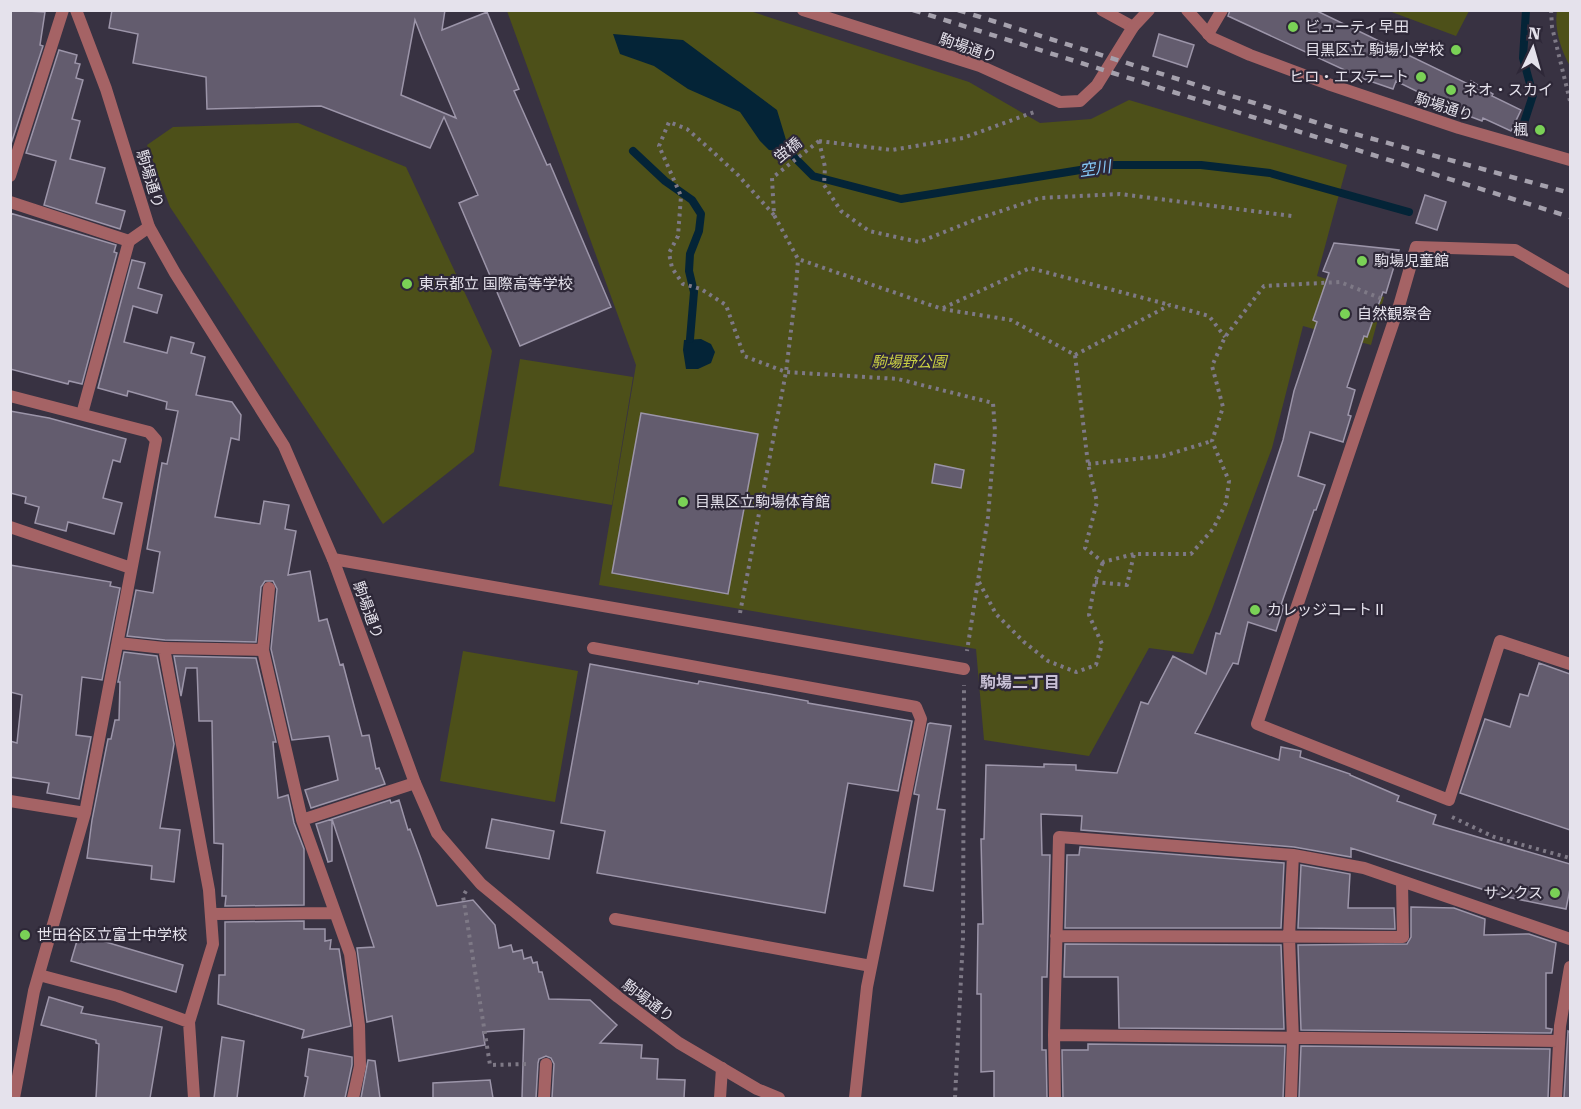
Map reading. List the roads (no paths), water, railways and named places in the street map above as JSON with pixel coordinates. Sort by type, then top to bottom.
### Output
[{"type":"street","points":[[10,176],[63,10]]},
{"type":"street","name":"駒場通り","points":[[76,10],[106,90],[149,227],[175,273],[284,446],[333,559],[415,783],[437,832],[481,884],[618,998],[679,1043],[757,1089],[779,1098]]},
{"type":"street","name":"駒場通り","points":[[803,10],[980,66],[1060,102],[1080,101],[1097,85],[1133,27]]},
{"type":"street","points":[[1102,10],[1133,27],[1149,10]]},
{"type":"street","name":"駒場通り","points":[[1187,10],[1212,38],[1250,55],[1459,128],[1570,160]]},
{"type":"street","points":[[1208,34],[1222,10]]},
{"type":"street","points":[[10,202],[129,241]]},
{"type":"street","points":[[82,414],[129,241],[149,227]]},
{"type":"street","points":[[1570,282],[1515,250],[1416,247],[1399,306],[1257,724],[1449,800],[1500,641],[1570,664]]},
{"type":"street","points":[[10,396],[149,432],[156,440],[85,813],[39,975],[14,1098]]},
{"type":"street","points":[[10,527],[131,568]]},
{"type":"street","points":[[333,559],[964,669]]},
{"type":"street","points":[[269,588],[263,650],[302,819],[350,954],[359,1025],[360,1066],[353,1098]]},
{"type":"street","points":[[118,643],[164,648],[263,650]]},
{"type":"street","points":[[164,648],[209,890],[211,914],[213,944],[189,1022],[194,1098]]},
{"type":"street","points":[[593,648],[916,707],[921,718],[871,966],[855,1098]]},
{"type":"street","points":[[302,819],[415,783]]},
{"type":"street","points":[[10,801],[85,813]]},
{"type":"street","points":[[1055,1098],[1054,1035],[1059,837],[1293,855],[1364,868],[1570,939]]},
{"type":"street","points":[[1291,1098],[1293,1038],[1289,937],[1293,855]]},
{"type":"street","points":[[1056,936],[1403,937],[1402,882]]},
{"type":"street","points":[[211,914],[334,914]]},
{"type":"street","points":[[615,919],[871,966]]},
{"type":"street","points":[[1556,1098],[1558,1041],[1570,967]]},
{"type":"street","points":[[39,975],[118,996],[189,1022]]},
{"type":"street","points":[[1054,1035],[1558,1041]]},
{"type":"street","points":[[544,1098],[546,1064]]},
{"type":"street","points":[[720,1098],[722,1068]]},
{"type":"water","points":[[613,34],[683,40],[777,110],[790,153],[769,150],[740,112],[688,89],[654,66],[620,54]]},
{"type":"water","points":[[701,339],[711,344],[715,352],[711,363],[698,369],[686,369],[684,340]]},
{"type":"waterway","name":"空川","points":[[1521,132],[1533,95],[1523,58],[1526,10]]},
{"type":"waterway","points":[[633,151],[665,181],[692,200],[701,214],[699,231],[690,254],[689,271],[694,292],[690,339]]},
{"type":"waterway","name":"空川","points":[[790,153],[813,176],[901,199],[1111,165],[1201,165],[1270,173],[1409,212]]},
{"type":"railway","points":[[913,10],[1570,217]]},
{"type":"railway","points":[[958,10],[1337,129],[1570,193]]},
{"type":"place","name":"ビューティ早田","points":[[1293,27]]},
{"type":"place","name":"目黒区立 駒場小学校","points":[[1456,50]]},
{"type":"place","name":"ヒロ・エステート","points":[[1421,77]]},
{"type":"place","name":"ネオ・スカイ","points":[[1451,90]]},
{"type":"place","name":"楓","points":[[1540,130]]},
{"type":"place","name":"駒場児童館","points":[[1362,261]]},
{"type":"place","name":"東京都立 国際高等学校","points":[[407,284]]},
{"type":"place","name":"自然観察舎","points":[[1345,314]]},
{"type":"place","name":"目黒区立駒場体育館","points":[[683,502]]},
{"type":"place","name":"カレッジコートⅡ","points":[[1255,610]]},
{"type":"place","name":"サンクス","points":[[1555,893]]},
{"type":"place","name":"世田谷区立富士中学校","points":[[25,935]]},
{"type":"district","name":"駒場二丁目","points":[[1020,682]]},
{"type":"park label","name":"駒場野公園","points":[[909,362]]}]
